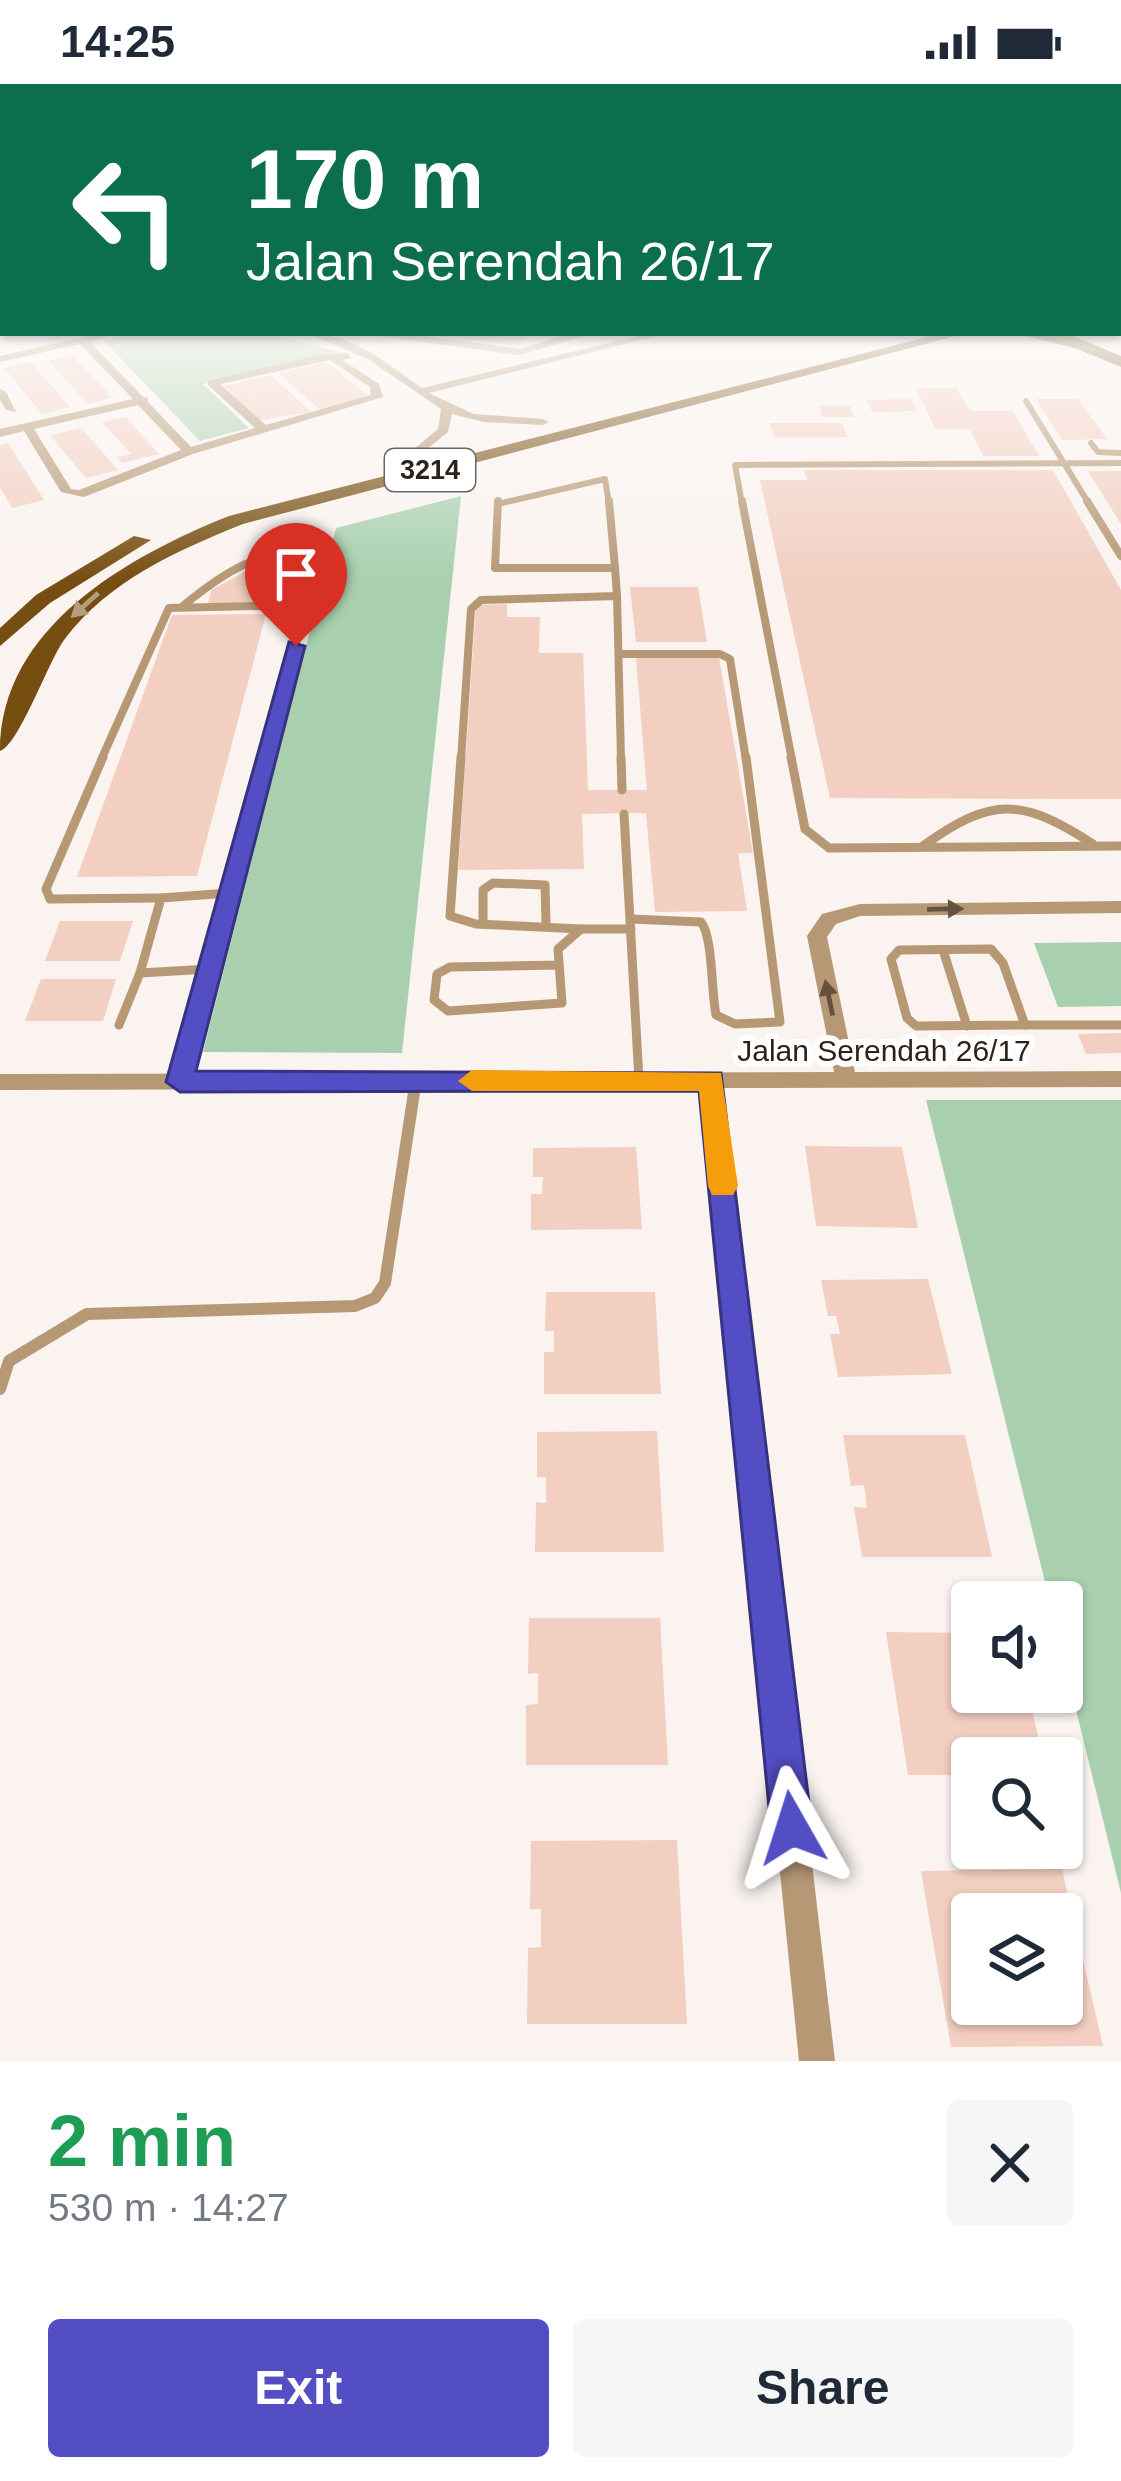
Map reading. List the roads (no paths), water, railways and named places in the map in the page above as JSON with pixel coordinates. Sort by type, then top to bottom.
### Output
[{"type":"main road","name":"3214","points":[[0,640],[44,599],[150,536],[207,512],[647,395]]},
{"type":"main road","name":"3214","points":[[0,744],[44,653],[75,613],[131,566],[236,520],[719,395]]},
{"type":"street","points":[[2,395],[12,410]]},
{"type":"street","points":[[139,395],[189,451]]},
{"type":"street","points":[[226,395],[264,430]]},
{"type":"street","points":[[28,427],[72,495],[189,451],[377,395]]},
{"type":"street","points":[[429,395],[448,409],[481,418],[543,422]]},
{"type":"street","points":[[0,433],[144,400]]},
{"type":"street","points":[[411,458],[444,430],[448,409]]},
{"type":"street","points":[[847,1080],[817,936],[829,920],[860,910],[1121,908]]},
{"type":"street","name":"Jalan Serendah 26/17","points":[[0,1082],[1121,1079]]},
{"type":"street","points":[[712,1080],[817,2061]]},
{"type":"lane","points":[[1026,400],[1121,556]]},
{"type":"lane","points":[[1090,443],[1097,452],[1120,458]]},
{"type":"lane","points":[[1120,458],[1064,463],[735,465],[805,829],[829,848],[1121,846]]},
{"type":"lane","points":[[615,568],[495,568],[499,500],[604,479],[615,568],[621,654],[622,790]]},
{"type":"lane","points":[[180,1082],[315,564],[307,554],[266,556],[216,580],[184,605]]},
{"type":"lane","points":[[617,596],[494,596],[471,609],[450,916],[462,923],[546,922],[581,929],[701,922],[710,934],[708,975],[716,1015],[734,1024],[781,1022],[735,670],[730,659],[720,654],[621,654]]},
{"type":"lane","points":[[229,893],[50,899],[46,889],[170,608],[307,605]]},
{"type":"lane","points":[[920,848],[977,809],[1006,806],[1063,823],[1096,846]]},
{"type":"lane","points":[[624,814],[639,1080]]},
{"type":"lane","points":[[483,924],[484,890],[493,883],[545,885],[546,922]]},
{"type":"lane","points":[[119,1024],[140,973],[161,898]]},
{"type":"lane","points":[[559,965],[449,967],[437,974],[434,1000],[448,1010],[562,1003],[558,949],[581,929]]},
{"type":"lane","points":[[1025,1026],[998,954],[991,949],[898,950],[891,958],[907,1018],[916,1026],[1025,1026],[1121,1025]]},
{"type":"lane","points":[[943,950],[967,1026]]},
{"type":"lane","points":[[140,973],[209,969]]},
{"type":"lane","points":[[0,1389],[10,1361],[87,1314],[355,1306],[375,1298],[385,1283],[416,1081]]}]
